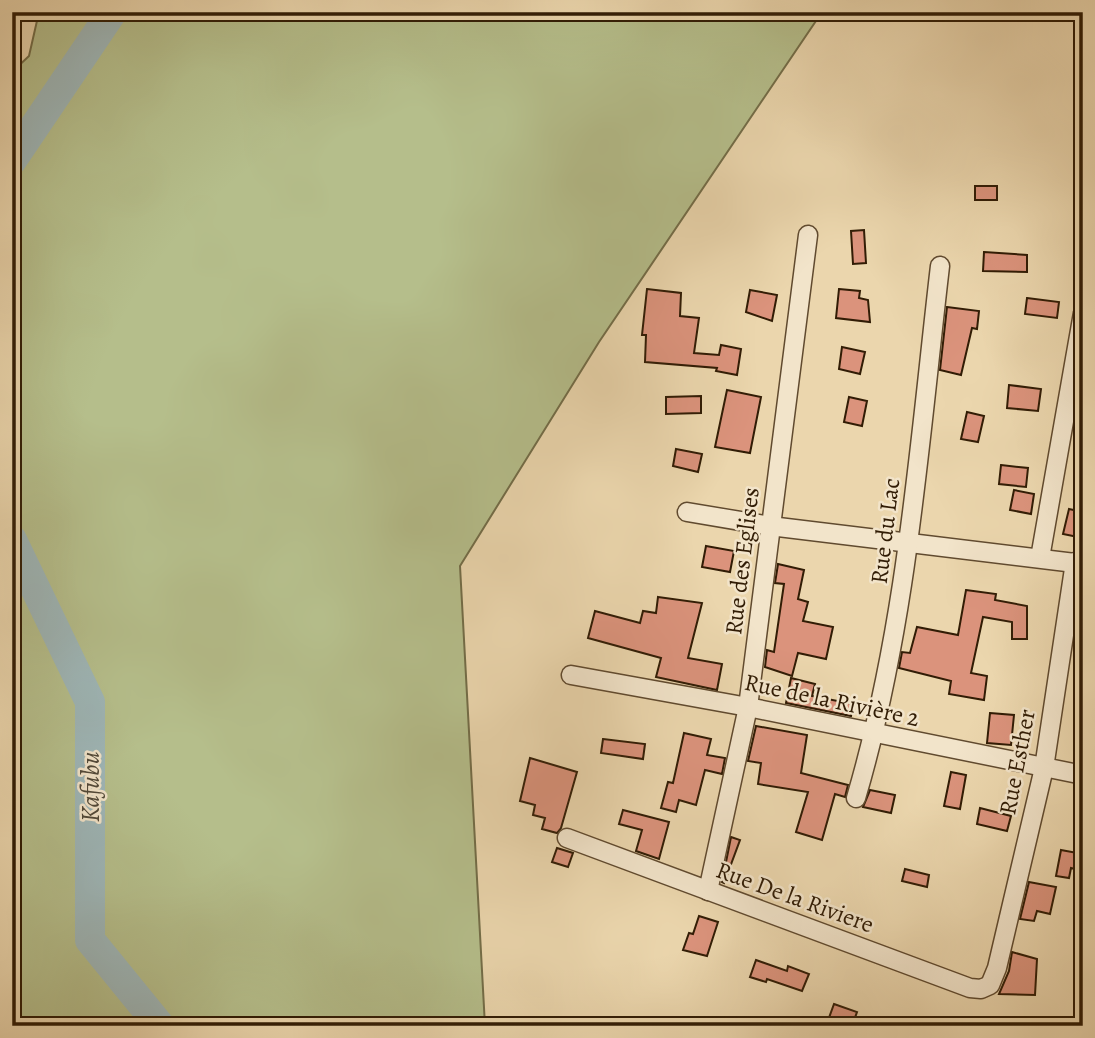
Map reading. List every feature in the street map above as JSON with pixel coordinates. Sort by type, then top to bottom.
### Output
[{"type":"street","name":"Rue des Eglises","points":[[708,891],[748,707],[808,235]]},
{"type":"street","name":"Rue du Lac","points":[[856,798],[875,734],[897,622],[909,541],[940,266]]},
{"type":"street","points":[[1040,558],[1083,313]]},
{"type":"street","points":[[687,512],[770,526],[1079,563]]},
{"type":"street","name":"Rue Esther","points":[[997,968],[1044,768],[1079,563]]},
{"type":"street","name":"Rue de la Rivière 2","points":[[571,675],[748,707],[1083,775]]},
{"type":"street","name":"Rue De la Riviere","points":[[567,838],[970,988],[981,989],[990,985],[997,968]]},
{"type":"green space","points":[[39,12],[822,12],[599,342],[460,566],[485,1026],[12,1026],[12,72],[29,56]]},
{"type":"building","points":[[975,186],[997,186],[997,200],[975,200]]},
{"type":"building","points":[[864,230],[866,263],[853,264],[851,231]]},
{"type":"building","points":[[984,252],[1027,255],[1027,272],[983,271]]},
{"type":"building","points":[[647,289],[681,293],[680,316],[699,318],[694,353],[719,355],[721,345],[741,349],[737,375],[716,371],[717,368],[645,362],[646,335],[642,335]]},
{"type":"building","points":[[839,289],[860,291],[859,298],[868,300],[870,322],[836,318]]},
{"type":"building","points":[[750,290],[777,295],[772,321],[746,312]]},
{"type":"building","points":[[1027,298],[1059,302],[1057,318],[1025,314]]},
{"type":"building","points":[[947,307],[979,311],[977,329],[972,328],[961,375],[940,370]]},
{"type":"building","points":[[842,347],[865,352],[860,374],[839,369]]},
{"type":"building","points":[[1009,385],[1041,389],[1038,411],[1007,408]]},
{"type":"building","points":[[727,390],[761,397],[750,453],[715,447]]},
{"type":"building","points":[[701,396],[701,413],[666,414],[666,397]]},
{"type":"building","points":[[849,397],[867,401],[862,426],[844,422]]},
{"type":"building","points":[[967,412],[984,416],[978,442],[961,439]]},
{"type":"building","points":[[676,449],[702,454],[698,472],[673,466]]},
{"type":"building","points":[[1001,465],[1028,468],[1026,487],[999,484]]},
{"type":"building","points":[[1014,490],[1034,494],[1031,514],[1010,510]]},
{"type":"building","points":[[1069,509],[1083,512],[1083,538],[1063,534]]},
{"type":"building","points":[[706,546],[734,551],[730,572],[702,567]]},
{"type":"building","points":[[778,564],[804,570],[798,599],[808,602],[803,621],[833,627],[826,659],[798,653],[792,676],[765,667],[767,650],[774,652],[784,584],[775,583]]},
{"type":"building","points":[[966,590],[996,594],[995,600],[1027,606],[1027,639],[1012,639],[1012,622],[983,617],[971,673],[987,676],[984,700],[949,694],[951,681],[899,668],[902,652],[910,653],[917,627],[958,635]]},
{"type":"building","points":[[658,597],[702,603],[688,658],[722,664],[717,690],[656,677],[661,658],[588,638],[595,611],[640,623],[643,611],[656,613]]},
{"type":"building","points":[[791,678],[815,684],[812,696],[853,704],[851,716],[786,703]]},
{"type":"building","points":[[990,713],[1014,715],[1011,745],[987,743]]},
{"type":"building","points":[[756,726],[807,735],[801,773],[848,785],[845,797],[835,794],[822,840],[796,832],[808,792],[758,784],[761,763],[748,761]]},
{"type":"building","points":[[684,733],[711,739],[707,755],[725,758],[722,774],[705,770],[696,805],[679,800],[676,812],[661,808],[668,782],[673,783]]},
{"type":"building","points":[[603,739],[645,744],[643,759],[601,753]]},
{"type":"building","points":[[530,758],[577,772],[561,828],[557,833],[542,829],[545,818],[533,815],[535,805],[520,801]]},
{"type":"building","points":[[951,772],[966,775],[960,809],[944,806]]},
{"type":"building","points":[[870,790],[895,795],[891,813],[863,807]]},
{"type":"building","points":[[980,808],[1011,816],[1007,831],[977,824]]},
{"type":"building","points":[[623,810],[669,822],[659,859],[636,851],[642,830],[619,824]]},
{"type":"building","points":[[731,837],[740,840],[724,883],[722,882]]},
{"type":"building","points":[[557,848],[573,853],[568,867],[552,862]]},
{"type":"building","points":[[1061,850],[1083,854],[1083,871],[1071,868],[1069,878],[1056,876]]},
{"type":"building","points":[[905,869],[929,875],[927,887],[902,881]]},
{"type":"building","points":[[1029,882],[1056,887],[1050,914],[1037,911],[1034,921],[1020,919]]},
{"type":"building","points":[[699,916],[718,922],[707,956],[683,950],[689,933],[693,934]]},
{"type":"building","points":[[1012,952],[1037,959],[1035,995],[999,994],[1009,971]]},
{"type":"building","points":[[756,960],[787,971],[788,966],[809,974],[802,991],[767,979],[766,982],[750,977]]},
{"type":"building","points":[[834,1004],[857,1012],[852,1026],[826,1026]]},
{"type":"waterway","name":"Kafubu","points":[[12,160],[112,12]]},
{"type":"waterway","name":"Kafubu","points":[[12,540],[90,702],[90,940],[160,1026]]},
{"type":"waterway","points":[[1059,1026],[1083,1016]]}]
